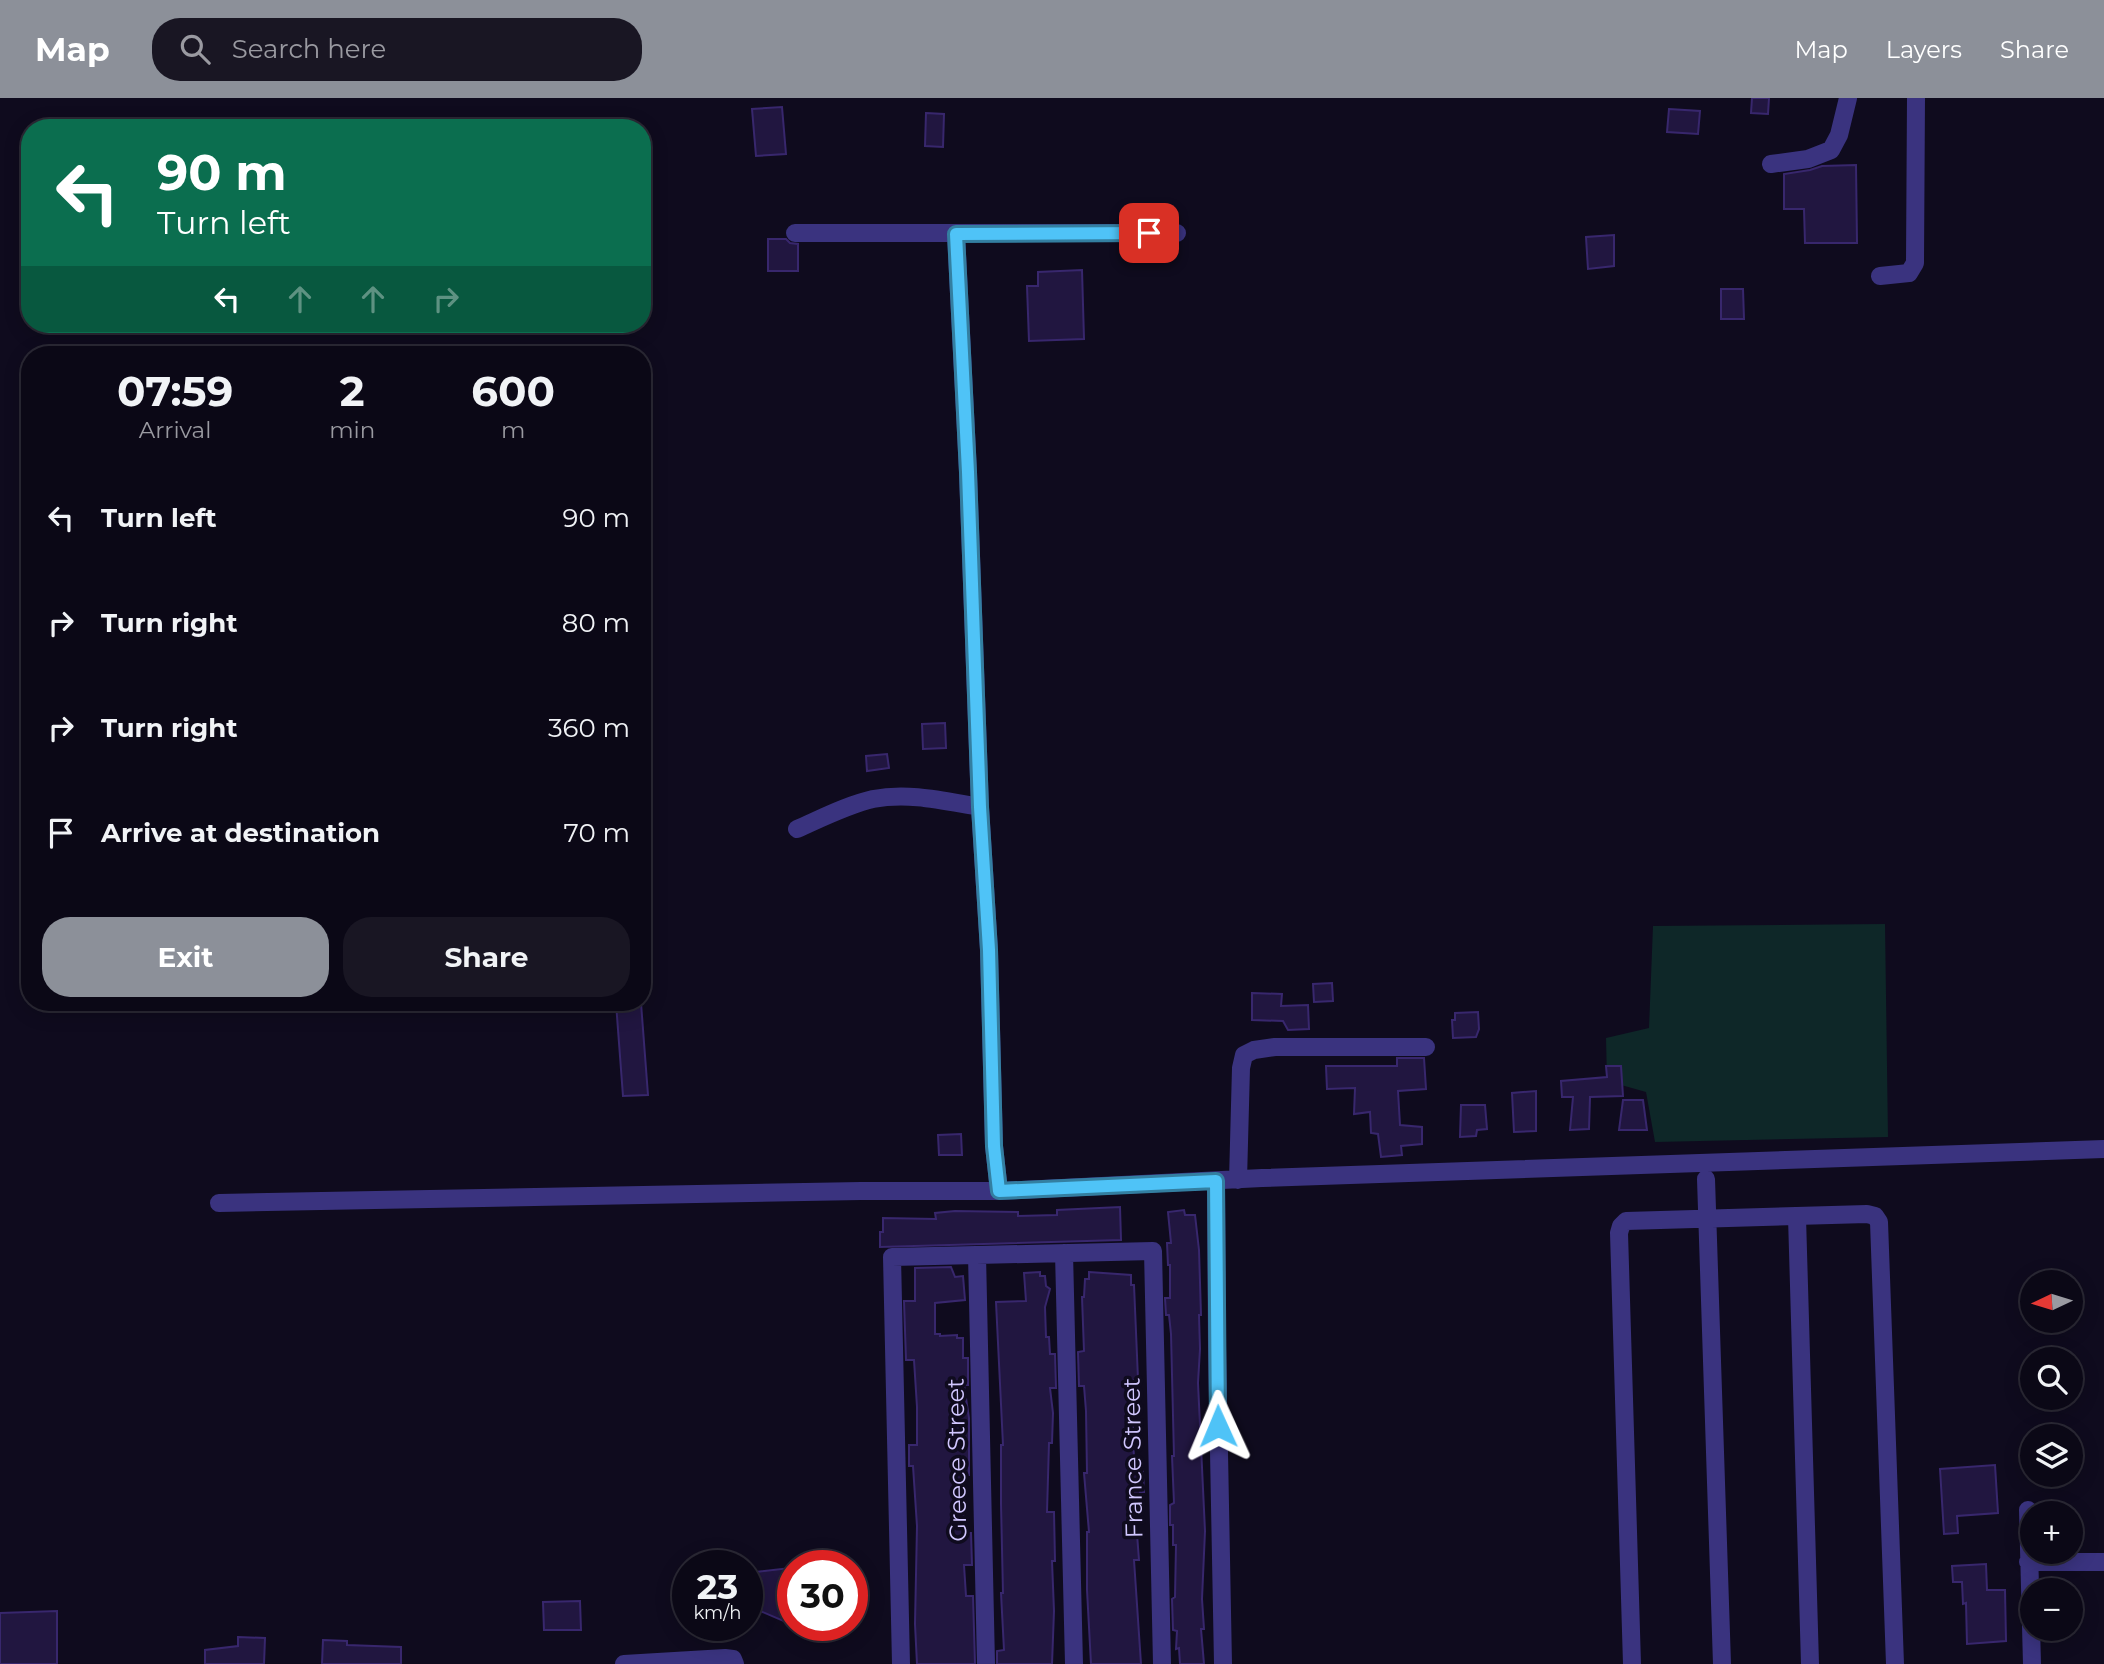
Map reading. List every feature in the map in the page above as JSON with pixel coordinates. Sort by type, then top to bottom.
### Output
[{"type":"street","points":[[1770,164],[1808,159],[1831,150],[1839,135],[1848,98]]},
{"type":"street","points":[[1880,276],[1909,273],[1915,263],[1916,98]]},
{"type":"street","points":[[795,233],[1177,233]]},
{"type":"street","points":[[956,234],[980,807],[989,950],[994,1133],[999,1191]]},
{"type":"street","points":[[797,829],[872,799],[928,797],[980,807]]},
{"type":"street","points":[[1238,1180],[1241,1068],[1244,1055],[1254,1050],[1275,1047],[1426,1047]]},
{"type":"street","points":[[219,1203],[847,1191],[999,1191],[2104,1149]]},
{"type":"street","points":[[1706,1179],[1722,1664]]},
{"type":"street","points":[[1216,1181],[1216,1346],[1223,1664]]},
{"type":"street","points":[[1632,1664],[1620,1226],[1626,1222],[1708,1217],[1867,1214],[1875,1216],[1879,1222],[1895,1664]]},
{"type":"street","points":[[1797,1217],[1810,1664]]},
{"type":"street","name":"France Street","points":[[1064,1253],[1153,1251],[1162,1664]]},
{"type":"street","points":[[901,1664],[892,1257],[1064,1253],[1074,1664]]},
{"type":"street","name":"Greece Street","points":[[977,1255],[986,1664]]},
{"type":"street","points":[[2083,1562],[2104,1562]]},
{"type":"street","points":[[2028,1564],[2032,1664]]},
{"type":"street","points":[[624,1664],[725,1658],[733,1659],[735,1664]]},
{"type":"green space","points":[[1885,924],[1888,1137],[1655,1142],[1646,1092],[1607,1081],[1606,1038],[1649,1028],[1653,926]]},
{"type":"building","points":[[1752,98],[1769,98],[1768,114],[1751,113]]},
{"type":"building","points":[[782,107],[786,154],[756,156],[752,109]]},
{"type":"building","points":[[1669,109],[1700,111],[1698,134],[1667,132]]},
{"type":"building","points":[[926,113],[944,114],[943,147],[925,146]]},
{"type":"building","points":[[1856,165],[1857,243],[1805,243],[1804,209],[1784,209],[1784,174],[1822,166]]},
{"type":"building","points":[[1614,235],[1614,266],[1588,269],[1586,237]]},
{"type":"building","points":[[768,239],[786,239],[790,243],[798,244],[798,271],[768,271]]},
{"type":"building","points":[[1082,270],[1084,339],[1029,341],[1027,286],[1038,286],[1038,272]]},
{"type":"building","points":[[1721,289],[1743,289],[1744,319],[1721,319]]},
{"type":"building","points":[[945,723],[946,748],[923,749],[922,724]]},
{"type":"building","points":[[887,754],[889,768],[867,771],[866,756]]},
{"type":"building","points":[[1332,983],[1333,1001],[1314,1002],[1313,984]]},
{"type":"building","points":[[1252,993],[1282,994],[1281,1006],[1308,1005],[1309,1029],[1288,1030],[1283,1021],[1252,1020]]},
{"type":"building","points":[[617,1011],[642,1011],[648,1095],[623,1096]]},
{"type":"building","points":[[1478,1012],[1479,1029],[1476,1037],[1453,1038],[1452,1020],[1455,1020],[1455,1013]]},
{"type":"building","points":[[1397,1058],[1424,1058],[1426,1089],[1398,1091],[1400,1125],[1422,1127],[1422,1144],[1401,1146],[1402,1155],[1381,1157],[1378,1134],[1371,1133],[1370,1112],[1354,1114],[1355,1088],[1327,1089],[1326,1066],[1397,1066]]},
{"type":"building","points":[[1606,1066],[1621,1066],[1623,1096],[1590,1097],[1589,1129],[1570,1130],[1573,1097],[1562,1097],[1561,1081],[1607,1077]]},
{"type":"building","points":[[1536,1091],[1536,1131],[1514,1132],[1512,1093]]},
{"type":"building","points":[[1623,1100],[1643,1100],[1647,1130],[1619,1130]]},
{"type":"building","points":[[1461,1105],[1485,1105],[1487,1129],[1477,1130],[1476,1136],[1460,1137]]},
{"type":"building","points":[[961,1134],[962,1155],[939,1155],[938,1135]]},
{"type":"building","points":[[1120,1207],[1121,1240],[880,1247],[883,1218],[936,1219],[935,1213],[955,1211],[1018,1212],[1018,1216],[1057,1215],[1057,1210]]},
{"type":"building","points":[[1184,1210],[1185,1215],[1195,1215],[1199,1250],[1201,1315],[1198,1383],[1205,1531],[1202,1599],[1204,1629],[1201,1629],[1204,1664],[1180,1664],[1179,1648],[1176,1649],[1177,1631],[1173,1630],[1176,1545],[1173,1545],[1173,1525],[1170,1525],[1170,1505],[1174,1503],[1174,1456],[1171,1334],[1165,1298],[1170,1298],[1167,1243],[1171,1243],[1168,1212]]},
{"type":"building","points":[[951,1267],[955,1277],[963,1276],[965,1300],[935,1303],[935,1334],[957,1335],[957,1338],[963,1338],[963,1358],[968,1358],[968,1385],[964,1385],[969,1418],[969,1475],[964,1475],[963,1533],[971,1533],[972,1565],[964,1565],[966,1596],[973,1596],[975,1664],[917,1664],[917,1526],[909,1445],[917,1445],[917,1407],[914,1360],[906,1360],[904,1301],[915,1301],[915,1268]]},
{"type":"building","points":[[1040,1272],[1040,1276],[1045,1276],[1046,1286],[1050,1289],[1045,1307],[1046,1337],[1049,1337],[1050,1354],[1055,1354],[1056,1388],[1050,1388],[1053,1413],[1052,1443],[1049,1443],[1047,1512],[1054,1512],[1052,1664],[997,1664],[997,1651],[1004,1650],[1001,1593],[1003,1445],[996,1302],[1026,1301],[1024,1273]]},
{"type":"building","points":[[1089,1272],[1131,1275],[1131,1285],[1134,1285],[1138,1379],[1134,1380],[1137,1412],[1133,1412],[1133,1441],[1135,1473],[1143,1472],[1144,1492],[1140,1492],[1141,1508],[1135,1508],[1139,1560],[1134,1560],[1141,1664],[1091,1664],[1087,1590],[1089,1532],[1084,1473],[1087,1473],[1086,1411],[1084,1386],[1079,1386],[1078,1352],[1084,1351],[1082,1297]]},
{"type":"building","points":[[1995,1465],[1998,1513],[1957,1516],[1958,1533],[1944,1534],[1940,1469]]},
{"type":"building","points":[[1986,1564],[1987,1590],[2005,1590],[2006,1641],[1967,1644],[1966,1603],[1963,1604],[1962,1582],[1953,1582],[1952,1566]]},
{"type":"building","points":[[777,1570],[777,1618],[763,1612],[763,1571]]},
{"type":"building","points":[[580,1601],[581,1630],[544,1630],[543,1602]]},
{"type":"building","points":[[57,1611],[57,1664],[0,1664],[0,1613]]},
{"type":"building","points":[[238,1637],[265,1638],[264,1664],[205,1664],[205,1650],[238,1646]]},
{"type":"building","points":[[323,1640],[347,1641],[347,1645],[401,1647],[401,1664],[322,1664]]},
{"type":"route","points":[[1149,233],[956,234],[980,807],[989,950],[994,1146],[999,1191],[1216,1181],[1218,1426]]}]
